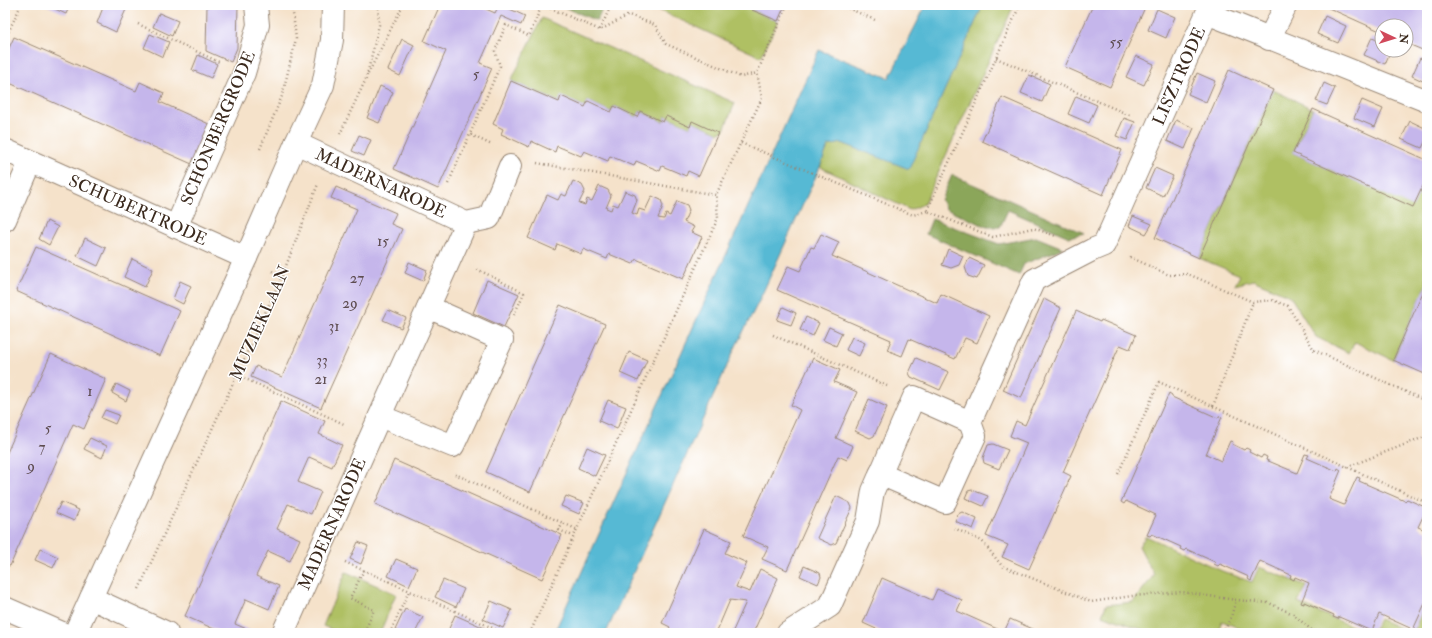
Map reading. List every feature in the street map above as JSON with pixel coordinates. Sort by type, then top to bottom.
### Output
[{"type":"street","name":"SCHÖNBERGRODE","points":[[176,227],[244,73],[258,25],[256,5]]},
{"type":"street","points":[[75,633],[323,85],[332,40],[333,5]]},
{"type":"street","points":[[1269,39],[1286,5]]},
{"type":"street","name":"LISZTRODE","points":[[1098,247],[1157,126],[1207,14],[1427,101]]},
{"type":"street","name":"MADERNARODE","points":[[296,144],[466,223],[489,218],[510,166]]},
{"type":"street","name":"SCHUBERTRODE","points":[[5,150],[246,258]]},
{"type":"street","points":[[5,220],[30,162]]},
{"type":"street","name":"MADERNARODE","points":[[284,633],[466,223]]},
{"type":"street","points":[[880,474],[944,502],[975,436],[970,422],[1034,280],[1098,247]]},
{"type":"street","points":[[380,416],[453,446],[502,340],[428,307]]},
{"type":"street","points":[[788,633],[830,606],[868,521],[873,491],[914,397],[970,422]]},
{"type":"street","points":[[91,598],[166,633]]},
{"type":"street","points":[[7,614],[62,633]]},
{"type":"path","points":[[5,39],[21,5]]},
{"type":"path","points":[[258,153],[282,96],[296,39],[292,5]]},
{"type":"path","name":"MUZIEKLAAN","points":[[128,615],[282,276],[328,159],[366,79],[379,25],[378,5]]},
{"type":"path","points":[[366,79],[403,5]]},
{"type":"path","points":[[436,210],[471,135],[500,66],[495,51],[506,26],[529,36],[542,5],[600,30]]},
{"type":"path","points":[[600,30],[611,5]]},
{"type":"path","points":[[530,633],[718,218],[716,195],[762,98],[757,73],[787,5]]},
{"type":"path","points":[[841,5],[875,20]]},
{"type":"path","points":[[927,211],[1020,5]]},
{"type":"path","points":[[600,30],[629,15],[655,25],[666,44],[741,77],[757,73]]},
{"type":"path","points":[[138,24],[244,73]]},
{"type":"path","points":[[996,58],[1157,126]]},
{"type":"path","points":[[741,143],[913,215],[927,211],[993,237],[1033,228],[1098,247],[1169,275],[1188,274],[1253,302],[1272,300],[1288,306],[1314,350],[1426,401],[1427,406]]},
{"type":"path","points":[[510,166],[523,160],[716,195]]},
{"type":"path","points":[[451,257],[524,293],[502,340]]},
{"type":"path","points":[[1212,406],[1253,302]]},
{"type":"path","points":[[772,335],[914,397]]},
{"type":"path","points":[[1118,474],[1159,382],[1427,503]]},
{"type":"path","points":[[1347,467],[1427,436]]},
{"type":"path","points":[[944,502],[948,526],[982,541],[1002,566],[1091,602],[1132,596],[1182,592],[1269,603],[1293,614],[1315,633]]},
{"type":"path","points":[[563,523],[559,530],[573,536]]},
{"type":"path","points":[[321,551],[504,633]]},
{"type":"path","points":[[364,570],[350,598],[374,610],[364,633]]},
{"type":"path","points":[[390,633],[409,591]]},
{"type":"path","points":[[1223,633],[1231,617],[1236,600]]},
{"type":"green space","points":[[559,5],[599,5],[603,7],[597,21]]},
{"type":"green space","points":[[648,5],[754,5],[752,10],[778,21],[761,57]]},
{"type":"green space","points":[[983,5],[1014,5],[924,204],[910,210],[820,167],[828,146],[842,143],[909,168]]},
{"type":"green space","points":[[542,18],[735,103],[724,130],[718,133],[692,121],[690,127],[666,116],[663,122],[640,111],[637,117],[614,106],[611,112],[588,101],[585,107],[561,97],[559,102],[511,81]]},
{"type":"green space","points":[[1273,90],[1313,109],[1293,153],[1413,206],[1424,184],[1427,185],[1427,283],[1393,360],[1355,342],[1349,353],[1316,337],[1290,296],[1253,280],[1235,285],[1240,275],[1199,258]]},
{"type":"green space","points":[[952,175],[1084,233],[1069,237],[1008,210],[1000,227],[987,227],[946,209],[941,200]]},
{"type":"green space","points":[[932,219],[999,244],[1036,237],[1063,248],[1024,264],[1019,275],[926,234]]},
{"type":"green space","points":[[1146,536],[1222,571],[1252,582],[1259,567],[1307,586],[1298,603],[1367,633],[1250,633],[1222,621],[1217,633],[1152,633],[1102,615],[1106,605],[1133,602],[1154,575],[1139,546]]},
{"type":"green space","points":[[346,572],[396,594],[380,633],[340,633],[323,626]]},
{"type":"green space","points":[[1424,607],[1427,608],[1427,633],[1413,633]]},
{"type":"green space","points":[[1379,619],[1412,633],[1372,633]]},
{"type":"water","points":[[926,5],[983,5],[909,169],[842,143],[828,146],[820,167],[759,301],[736,346],[606,633],[554,633],[819,50],[889,78]]},
{"type":"building","points":[[46,5],[70,5],[66,14]]},
{"type":"building","points":[[104,5],[128,5],[116,32],[97,23]]},
{"type":"building","points":[[207,5],[238,5],[237,48],[231,62],[206,51]]},
{"type":"building","points":[[440,5],[477,5],[495,13],[499,5],[501,5],[525,16],[521,25],[501,16],[480,63],[492,68],[438,189],[394,169],[446,51],[424,41]]},
{"type":"building","points":[[754,5],[785,5],[778,21],[752,10]]},
{"type":"building","points":[[1093,5],[1146,5],[1110,87],[1065,67]]},
{"type":"building","points":[[1322,5],[1427,5],[1427,52],[1414,46],[1414,18],[1374,18],[1374,28]]},
{"type":"building","points":[[1157,9],[1175,17],[1166,38],[1148,30]]},
{"type":"building","points":[[159,13],[178,21],[172,36],[153,27]]},
{"type":"building","points":[[1325,16],[1346,26],[1338,43],[1317,34]]},
{"type":"building","points":[[150,34],[169,42],[163,57],[144,48]]},
{"type":"building","points":[[14,37],[136,91],[140,82],[164,93],[160,102],[209,124],[192,164],[5,81],[5,57]]},
{"type":"building","points":[[1372,37],[1374,38],[1374,58],[1388,58],[1385,64],[1364,55]]},
{"type":"building","points":[[402,39],[414,45],[400,76],[388,70]]},
{"type":"building","points":[[198,55],[217,64],[211,78],[192,70]]},
{"type":"building","points":[[1136,56],[1154,64],[1144,85],[1126,77]]},
{"type":"building","points":[[1420,58],[1427,61],[1427,83],[1412,76]]},
{"type":"building","points":[[1229,70],[1273,90],[1199,258],[1155,238]]},
{"type":"building","points":[[1197,73],[1215,81],[1206,102],[1188,94]]},
{"type":"building","points":[[1029,75],[1050,84],[1042,102],[1021,93]]},
{"type":"building","points":[[511,81],[559,102],[561,96],[585,107],[588,101],[611,112],[614,106],[637,117],[640,111],[663,122],[666,116],[690,127],[692,121],[718,133],[699,176],[688,171],[686,176],[662,166],[660,171],[636,161],[634,166],[610,156],[608,161],[584,151],[581,156],[557,146],[555,152],[531,141],[529,147],[501,134],[503,129],[493,124]]},
{"type":"building","points":[[1324,83],[1335,88],[1327,105],[1316,101]]},
{"type":"building","points":[[380,86],[393,92],[379,123],[367,118]]},
{"type":"building","points":[[1076,96],[1097,105],[1089,123],[1068,114]]},
{"type":"building","points":[[1002,97],[1122,150],[1103,195],[982,141]]},
{"type":"building","points":[[1362,100],[1383,109],[1375,127],[1354,118]]},
{"type":"building","points":[[1313,109],[1427,160],[1427,177],[1413,207],[1293,153]]},
{"type":"building","points":[[1124,118],[1135,122],[1127,140],[1116,136]]},
{"type":"building","points":[[1176,120],[1194,128],[1185,149],[1167,141]]},
{"type":"building","points":[[1410,121],[1427,129],[1427,138],[1422,148],[1401,139]]},
{"type":"building","points":[[359,135],[371,140],[364,156],[352,151]]},
{"type":"building","points":[[1155,168],[1173,176],[1163,196],[1146,188]]},
{"type":"building","points":[[573,181],[582,185],[585,191],[579,203],[585,205],[587,199],[592,201],[599,186],[608,190],[611,196],[606,208],[611,210],[613,204],[618,206],[625,191],[635,195],[637,200],[632,213],[637,215],[639,209],[645,211],[652,196],[661,200],[663,206],[658,218],[664,219],[666,214],[670,216],[677,201],[687,205],[689,210],[684,222],[694,227],[691,232],[702,237],[683,279],[636,259],[633,264],[609,254],[607,259],[583,249],[581,254],[557,244],[555,250],[528,238],[547,195],[558,200],[561,194],[566,196]]},
{"type":"building","points":[[336,187],[396,213],[391,224],[402,229],[321,408],[251,377],[256,366],[282,377],[357,209],[331,198]]},
{"type":"building","points":[[1133,216],[1152,224],[1146,234],[1129,226]]},
{"type":"building","points":[[47,221],[58,227],[49,245],[39,239]]},
{"type":"building","points":[[821,234],[839,242],[832,256],[937,303],[941,294],[989,316],[977,343],[965,338],[955,359],[909,339],[902,356],[887,350],[891,340],[777,290],[788,266],[800,271],[811,247],[814,248]]},
{"type":"building","points":[[85,238],[106,248],[98,266],[77,256]]},
{"type":"building","points":[[36,247],[180,311],[160,356],[16,291]]},
{"type":"building","points":[[948,249],[963,256],[959,265],[951,268],[942,265]]},
{"type":"building","points":[[969,258],[984,265],[977,279],[968,276],[965,267]]},
{"type":"building","points":[[132,259],[153,269],[145,287],[124,277]]},
{"type":"building","points":[[409,262],[427,270],[423,281],[405,273]]},
{"type":"building","points":[[487,280],[519,294],[504,327],[473,313]]},
{"type":"building","points":[[180,281],[191,286],[183,304],[173,299]]},
{"type":"building","points":[[1427,283],[1427,375],[1393,360]]},
{"type":"building","points":[[1044,299],[1061,308],[1021,398],[1003,390]]},
{"type":"building","points":[[560,305],[605,324],[530,492],[486,472]]},
{"type":"building","points":[[783,307],[796,313],[791,325],[777,320]]},
{"type":"building","points":[[388,310],[406,318],[401,328],[383,320]]},
{"type":"building","points":[[1076,311],[1100,322],[1101,320],[1136,335],[1130,349],[1120,345],[1063,472],[1071,476],[1029,569],[1002,557],[1008,545],[986,536],[1027,443],[1010,436],[1016,421],[1025,425]]},
{"type":"building","points":[[806,317],[819,323],[813,336],[800,330]]},
{"type":"building","points":[[829,327],[842,333],[836,346],[823,340]]},
{"type":"building","points":[[852,337],[865,343],[859,356],[846,350]]},
{"type":"building","points":[[629,352],[647,360],[638,381],[620,373]]},
{"type":"building","points":[[51,354],[106,379],[84,429],[73,424],[10,566],[5,564],[5,457]]},
{"type":"building","points":[[813,358],[840,370],[834,382],[857,392],[836,438],[853,446],[847,460],[838,456],[787,570],[762,559],[768,547],[743,536],[800,410],[791,405]]},
{"type":"building","points":[[916,358],[949,372],[940,390],[911,377],[909,373]]},
{"type":"building","points":[[116,384],[130,391],[126,401],[112,393]]},
{"type":"building","points":[[1169,393],[1172,397],[1218,418],[1219,416],[1222,417],[1206,454],[1221,461],[1230,441],[1233,442],[1232,444],[1244,450],[1246,448],[1250,450],[1249,452],[1261,458],[1263,455],[1267,457],[1266,460],[1297,473],[1305,454],[1309,455],[1307,458],[1337,471],[1338,468],[1341,470],[1329,499],[1344,505],[1357,477],[1360,478],[1359,481],[1405,501],[1407,499],[1427,508],[1418,527],[1427,531],[1427,599],[1412,632],[1409,630],[1410,628],[1379,614],[1371,633],[1367,633],[1369,630],[1339,617],[1338,619],[1333,617],[1334,615],[1304,602],[1304,604],[1301,603],[1309,583],[1295,577],[1294,580],[1290,578],[1291,575],[1260,561],[1251,581],[1248,579],[1249,577],[1220,564],[1218,566],[1214,564],[1215,562],[1186,549],[1184,551],[1180,549],[1181,547],[1152,534],[1150,536],[1147,535],[1156,515],[1126,501],[1124,504],[1121,502]]},
{"type":"building","points":[[869,399],[887,407],[874,436],[870,438],[855,431]]},
{"type":"building","points":[[608,400],[626,407],[617,429],[599,421]]},
{"type":"building","points":[[281,401],[325,421],[319,434],[342,445],[332,467],[309,457],[298,482],[321,492],[311,514],[288,504],[277,529],[300,539],[290,561],[268,551],[256,576],[279,586],[269,609],[246,599],[235,624],[256,633],[223,633],[185,616]]},
{"type":"building","points":[[105,410],[119,415],[115,424],[101,418]]},
{"type":"building","points":[[90,438],[107,446],[102,458],[84,449]]},
{"type":"building","points":[[993,444],[1008,450],[999,469],[984,463],[983,458],[988,445]]},
{"type":"building","points":[[587,447],[605,455],[595,476],[578,468]]},
{"type":"building","points":[[394,460],[562,535],[542,579],[375,504]]},
{"type":"building","points":[[972,490],[988,496],[983,506],[965,498],[968,491]]},
{"type":"building","points":[[566,496],[584,503],[579,514],[561,506]]},
{"type":"building","points":[[836,496],[850,503],[852,508],[836,543],[832,545],[817,538]]},
{"type":"building","points":[[61,502],[79,510],[74,521],[56,513]]},
{"type":"building","points":[[962,512],[977,519],[973,529],[955,521],[958,514]]},
{"type":"building","points":[[704,529],[731,541],[725,553],[747,563],[736,587],[750,592],[760,569],[778,578],[753,633],[732,633],[746,602],[730,600],[716,633],[667,633],[670,627],[662,623]]},
{"type":"building","points":[[358,542],[368,546],[361,564],[350,559]]},
{"type":"building","points":[[40,549],[58,557],[53,568],[35,560]]},
{"type":"building","points":[[396,559],[417,568],[409,586],[388,576]]},
{"type":"building","points":[[804,566],[820,573],[821,577],[818,584],[800,576]]},
{"type":"building","points":[[882,578],[932,600],[937,589],[962,600],[957,611],[1004,632],[1010,619],[1042,633],[885,633],[863,623]]},
{"type":"building","points":[[443,580],[464,589],[456,607],[435,597]]},
{"type":"building","points":[[491,601],[512,610],[503,628],[483,619]]},
{"type":"building","points":[[405,609],[423,617],[415,633],[401,633],[395,630]]},
{"type":"building","points":[[455,615],[496,633],[447,633]]}]
